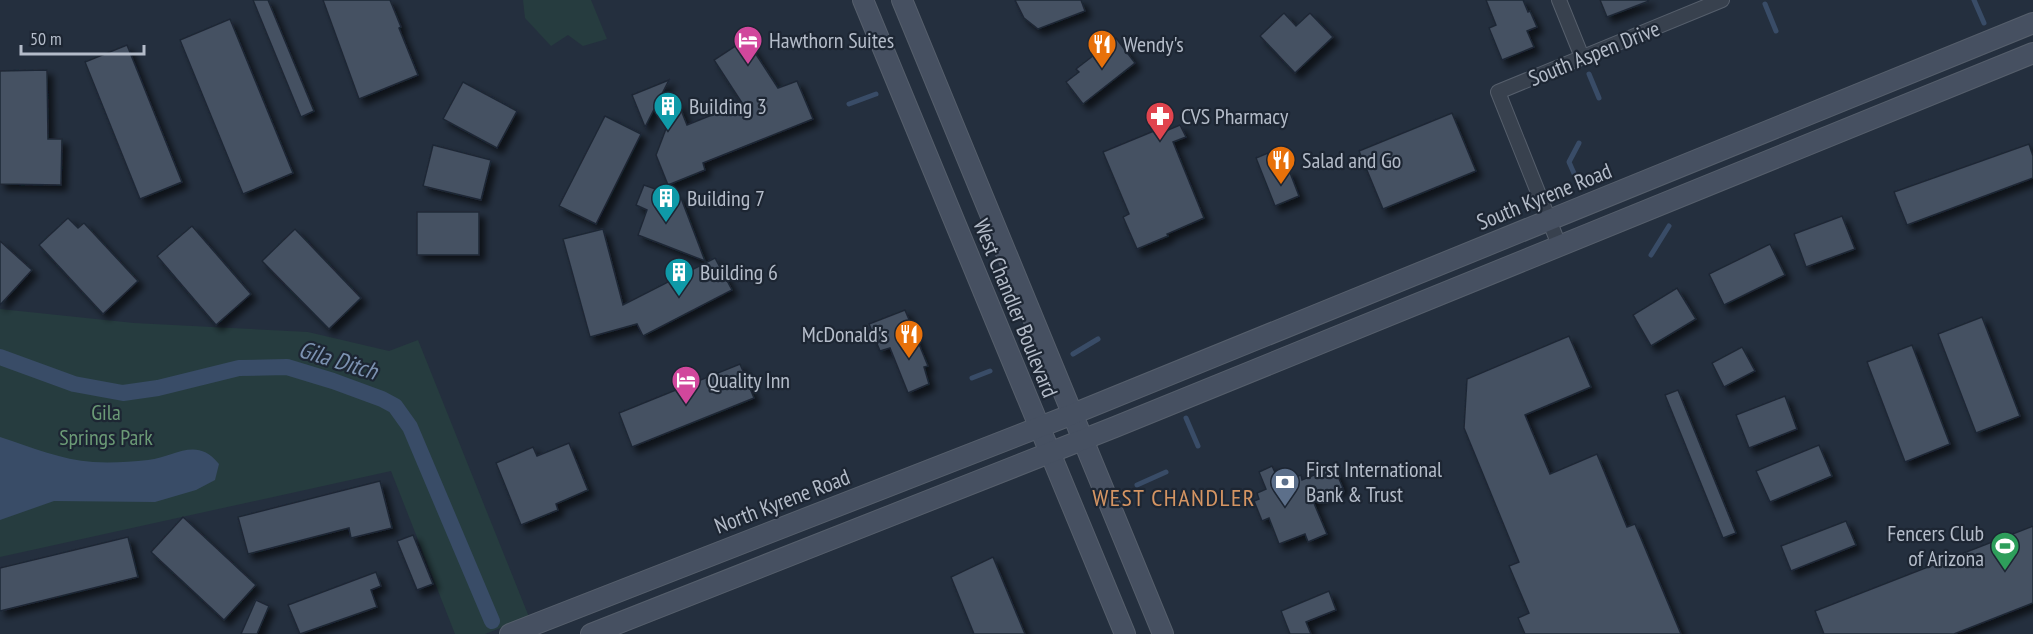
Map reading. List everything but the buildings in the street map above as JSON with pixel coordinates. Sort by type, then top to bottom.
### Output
[{"type":"main road","name":"West Chandler Boulevard","points":[[863,0],[1125,634]]},
{"type":"main road","name":"West Chandler Boulevard","points":[[902,0],[1163,634]]},
{"type":"main road","name":"South Kyrene Road","points":[[1073,414],[2033,23]]},
{"type":"main road","points":[[591,634],[1083,440],[2033,53]]},
{"type":"main road","points":[[1322,312],[1359,309],[1383,317]]},
{"type":"main road","name":"North Kyrene Road","points":[[510,634],[1073,414]]},
{"type":"street","points":[[1559,0],[1582,57]]},
{"type":"street","name":"South Aspen Drive","points":[[1549,220],[1498,92],[1722,0]]},
{"type":"street","points":[[1549,220],[1559,245]]},
{"type":"green space","points":[[523,0],[591,0],[607,39],[583,46],[568,35],[551,46],[525,18]]},
{"type":"green space","name":"Gila Springs Park","points":[[0,309],[134,323],[308,332],[389,351],[418,340],[529,617],[485,634],[455,634],[391,471],[0,557]]},
{"type":"water","points":[[0,437],[81,461],[141,461],[185,450],[194,450],[202,451],[219,464],[215,480],[196,490],[155,502],[54,501],[0,520]]},
{"type":"waterway","points":[[1974,0],[1984,23]]},
{"type":"waterway","points":[[1765,4],[1776,31]]},
{"type":"waterway","points":[[1589,74],[1599,98]]},
{"type":"waterway","points":[[849,104],[876,94]]},
{"type":"waterway","points":[[1579,143],[1569,162],[1580,187]]},
{"type":"waterway","points":[[1651,255],[1669,226]]},
{"type":"waterway","points":[[1073,354],[1098,339]]},
{"type":"waterway","name":"Gila Ditch","points":[[0,357],[74,384],[123,393],[158,388],[239,368],[287,367],[382,399],[395,406],[410,427],[492,621]]},
{"type":"waterway","points":[[972,378],[990,371]]},
{"type":"waterway","points":[[1186,418],[1198,446]]},
{"type":"waterway","points":[[1137,485],[1166,472]]},
{"type":"place","name":"Hawthorn Suites","points":[[748,66]]},
{"type":"place","name":"Wendy's","points":[[1102,70]]},
{"type":"place","name":"Building 3","points":[[668,132]]},
{"type":"place","name":"CVS Pharmacy","points":[[1160,142]]},
{"type":"place","name":"Salad and Go","points":[[1281,186]]},
{"type":"place","name":"Building 7","points":[[666,224]]},
{"type":"place","name":"Building 6","points":[[679,298]]},
{"type":"place","name":"McDonald's","points":[[909,360]]},
{"type":"place","name":"Quality Inn","points":[[686,406]]},
{"type":"place","name":"First International Bank & Trust","points":[[1285,508]]},
{"type":"place","name":"Fencers Club of Arizona","points":[[2005,572]]},
{"type":"district","name":"WEST CHANDLER","points":[[1174,497]]}]
